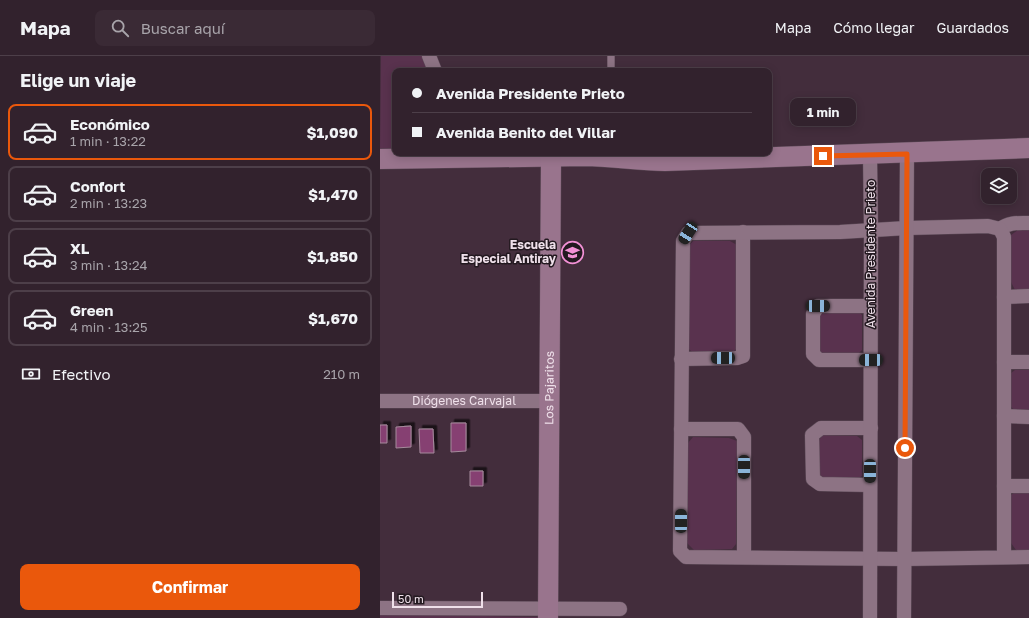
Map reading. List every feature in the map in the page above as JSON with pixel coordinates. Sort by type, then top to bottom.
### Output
[{"type":"street","points":[[429,56],[434,68]]},
{"type":"street","points":[[616,156],[638,160],[664,161],[907,154],[1029,148]]},
{"type":"street","name":"Avenida Presidente Prieto","points":[[870,154],[870,618]]},
{"type":"street","points":[[904,618],[907,154]]},
{"type":"street","points":[[380,159],[470,156],[581,156]]},
{"type":"street","name":"Los Pajaritos","points":[[548,613],[551,157]]},
{"type":"street","points":[[1000,229],[1007,224],[1029,223]]},
{"type":"street","points":[[1004,557],[1004,237],[1000,229],[988,226],[907,228],[847,232],[688,233],[683,242],[681,359],[680,551],[686,557],[904,559],[1029,557]]},
{"type":"street","points":[[681,359],[737,358],[743,356],[743,232]]},
{"type":"street","points":[[1004,296],[1029,296]]},
{"type":"street","points":[[871,306],[818,306],[813,314],[813,354],[819,360],[871,360]]},
{"type":"street","points":[[1004,362],[1029,362]]},
{"type":"street","name":"Diógenes Carvajal","points":[[380,401],[549,401]]},
{"type":"street","points":[[1004,416],[1029,417]]},
{"type":"street","points":[[870,485],[820,484],[813,479],[812,435],[821,428],[871,428]]},
{"type":"street","points":[[681,429],[738,429],[744,437],[744,557]]},
{"type":"street","points":[[1004,486],[1029,486]]},
{"type":"street","points":[[380,608],[548,613],[620,609]]},
{"type":"lane","points":[[611,56],[611,68]]},
{"type":"shaded area","points":[[381,56],[424,56],[429,68],[392,68],[392,149],[380,149]]},
{"type":"shaded area","points":[[1018,230],[1029,230],[1029,290],[1015,290],[1011,282],[1011,235]]},
{"type":"shaded area","points":[[693,241],[730,241],[737,245],[737,348],[733,352],[694,354],[687,347],[688,246]]},
{"type":"shaded area","points":[[823,310],[857,310],[862,315],[862,350],[858,354],[823,354],[818,349],[818,317]]},
{"type":"shaded area","points":[[1015,370],[1029,370],[1029,411],[1016,411],[1011,407],[1011,373]]},
{"type":"shaded area","points":[[823,435],[857,436],[862,440],[862,476],[857,479],[822,480],[817,474],[818,441]]},
{"type":"shaded area","points":[[693,437],[729,438],[737,441],[736,544],[732,549],[694,550],[687,543],[688,443]]},
{"type":"shaded area","points":[[1018,490],[1029,490],[1029,550],[1016,550],[1011,543],[1011,495]]},
{"type":"shaded area","points":[[380,614],[541,617],[541,618],[380,618]]},
{"type":"building","points":[[451,423],[466,423],[466,451],[451,452]]},
{"type":"building","points":[[380,425],[387,425],[387,443],[380,443]]},
{"type":"building","points":[[411,426],[411,447],[396,448],[396,427]]},
{"type":"building","points":[[419,429],[433,429],[434,453],[420,453]]},
{"type":"building","points":[[470,471],[483,471],[483,486],[470,486]]},
{"type":"place","name":"Escuela Especial Antiray","points":[[572,252]]},
{"type":"route","points":[[823,156],[907,154],[905,448]]}]
